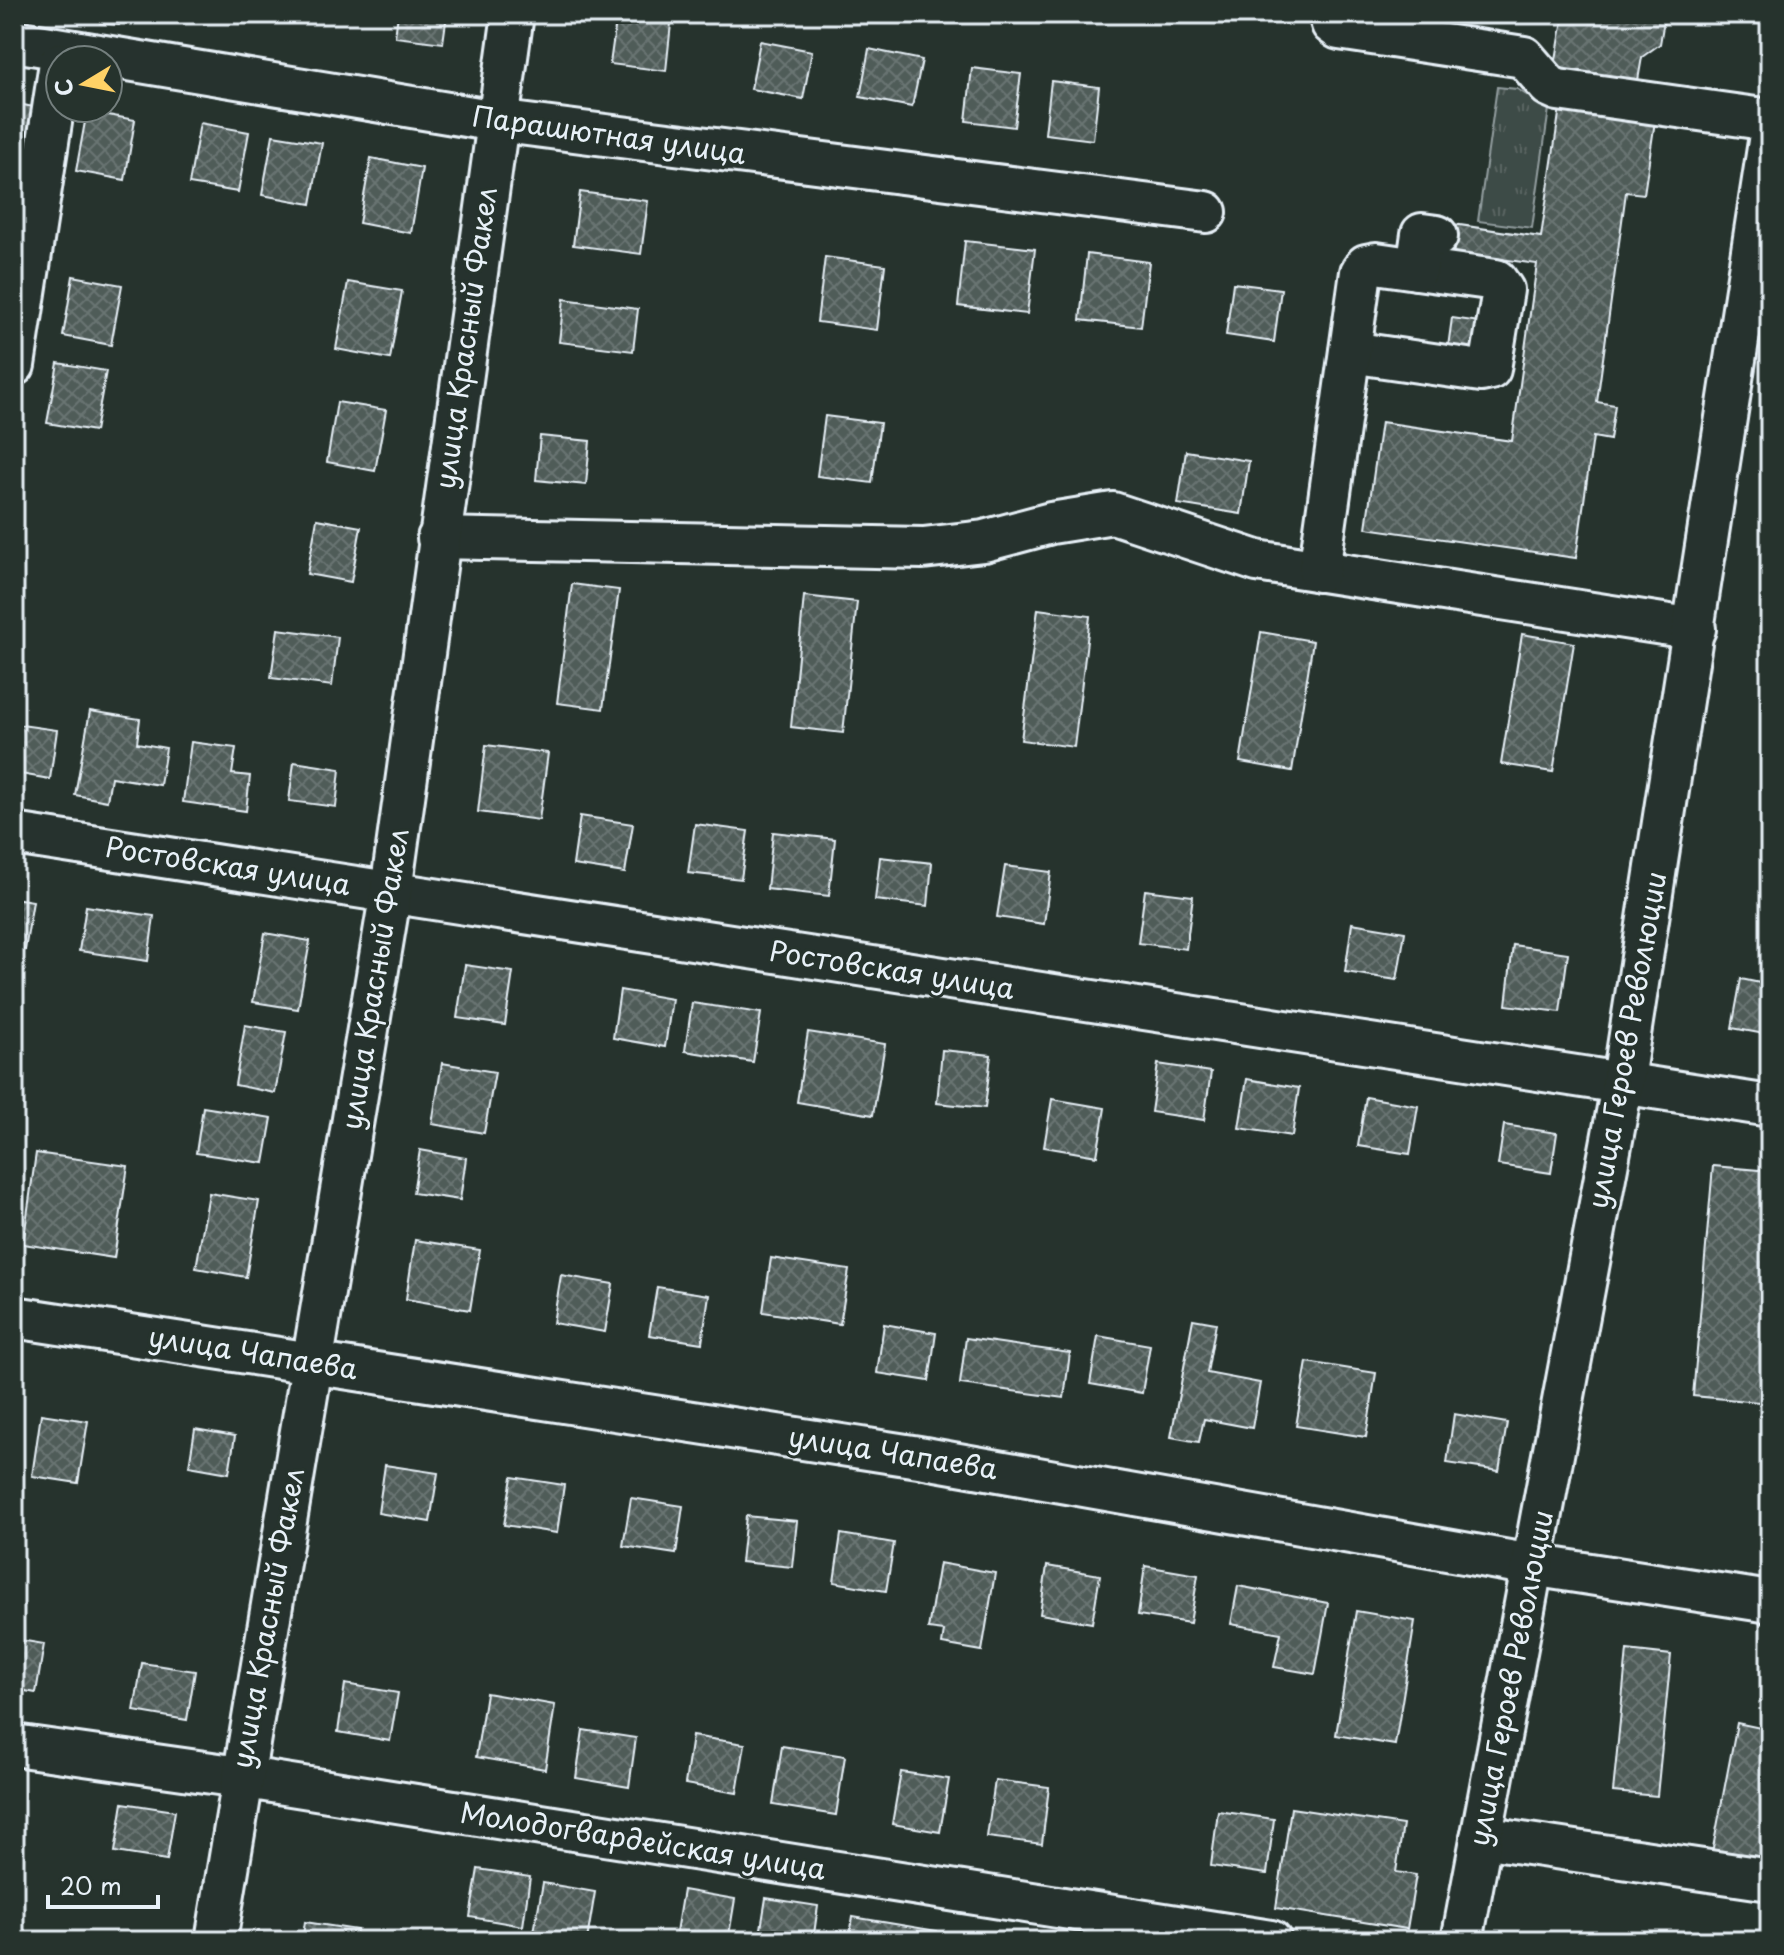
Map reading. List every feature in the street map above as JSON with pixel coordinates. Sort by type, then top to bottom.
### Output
[{"type":"street","name":"улица Красный Факел","points":[[216,1941],[240,1777],[314,1362],[391,891],[513,14]]},
{"type":"street","points":[[1329,14],[1332,24],[1339,29],[1524,57],[1549,86],[1558,90],[1770,120]]},
{"type":"street","name":"Парашютная улица","points":[[14,41],[44,51]]},
{"type":"street","name":"Парашютная улица","points":[[124,66],[496,121],[1206,212]]},
{"type":"street","points":[[14,365],[51,124]]},
{"type":"street","name":"улица Героев Революции","points":[[1462,1941],[1622,1086],[1695,629],[1756,324],[1770,135]]},
{"type":"street","points":[[1319,571],[1361,272],[1366,265],[1427,252],[1501,283],[1503,290],[1490,369],[1481,371],[1350,352]]},
{"type":"street","points":[[438,538],[923,548],[984,541],[1051,523],[1113,513],[1257,561],[1695,629]]},
{"type":"street","name":"Ростовская улица","points":[[14,834],[1622,1086],[1770,1106]]},
{"type":"street","name":"улица Чапаева","points":[[14,1317],[919,1457],[1532,1565],[1770,1602]]},
{"type":"street","name":"Молодогвардейская улица","points":[[14,1745],[240,1777],[1271,1941]]},
{"type":"street","points":[[1481,1837],[1770,1880]]},
{"type":"green space","points":[[1497,87],[1517,89],[1549,109],[1532,228],[1478,221]]},
{"type":"building","points":[[101,14],[120,14],[119,25],[100,23]]},
{"type":"building","points":[[398,14],[447,14],[443,43],[395,37]]},
{"type":"building","points":[[617,14],[672,14],[666,71],[610,64]]},
{"type":"building","points":[[1564,14],[1665,14],[1660,44],[1642,57],[1637,86],[1554,71]]},
{"type":"building","points":[[760,41],[812,51],[803,99],[751,89]]},
{"type":"building","points":[[869,49],[922,60],[912,107],[860,97]]},
{"type":"building","points":[[972,68],[1021,74],[1014,127],[966,121]]},
{"type":"building","points":[[1051,81],[1099,87],[1093,140],[1045,134]]},
{"type":"building","points":[[14,103],[38,108],[28,168],[14,165]]},
{"type":"building","points":[[1560,107],[1655,121],[1644,194],[1626,192],[1597,402],[1615,405],[1610,440],[1593,437],[1576,558],[1366,528],[1381,422],[1512,441],[1537,264],[1435,250],[1439,222],[1541,237]]},
{"type":"building","points":[[124,118],[135,120],[125,180],[76,171],[85,124],[124,124]]},
{"type":"building","points":[[200,123],[249,132],[238,192],[189,184]]},
{"type":"building","points":[[273,135],[322,143],[311,204],[262,195]]},
{"type":"building","points":[[371,158],[422,168],[411,233],[359,223]]},
{"type":"building","points":[[580,192],[648,201],[641,254],[573,245]]},
{"type":"building","points":[[965,241],[1035,249],[1027,314],[958,306]]},
{"type":"building","points":[[1087,254],[1149,262],[1141,327],[1080,320]]},
{"type":"building","points":[[825,257],[885,265],[877,330],[817,322]]},
{"type":"building","points":[[73,276],[122,285],[111,345],[63,336]]},
{"type":"building","points":[[348,282],[402,291],[390,359],[336,349]]},
{"type":"building","points":[[1233,283],[1281,289],[1274,342],[1226,335]]},
{"type":"building","points":[[564,299],[638,309],[633,351],[559,342]]},
{"type":"building","points":[[1452,318],[1480,322],[1475,351],[1448,347]]},
{"type":"building","points":[[58,363],[106,371],[95,431],[47,423]]},
{"type":"building","points":[[337,402],[386,410],[375,471],[327,462]]},
{"type":"building","points":[[825,416],[880,423],[872,483],[817,476]]},
{"type":"building","points":[[540,436],[590,441],[586,485],[536,480]]},
{"type":"building","points":[[1186,451],[1249,461],[1241,514],[1178,504]]},
{"type":"building","points":[[317,519],[361,527],[351,582],[307,574]]},
{"type":"building","points":[[572,584],[619,590],[603,709],[557,703]]},
{"type":"building","points":[[804,596],[857,602],[843,733],[791,727]]},
{"type":"building","points":[[1038,609],[1090,616],[1074,747],[1021,740]]},
{"type":"building","points":[[278,629],[338,637],[332,686],[271,678]]},
{"type":"building","points":[[1261,632],[1313,641],[1292,771],[1240,762]]},
{"type":"building","points":[[1522,634],[1574,643],[1553,772],[1501,764]]},
{"type":"building","points":[[90,711],[140,719],[137,743],[166,748],[160,785],[111,777],[107,801],[75,795]]},
{"type":"building","points":[[14,724],[57,730],[50,779],[14,773]]},
{"type":"building","points":[[191,742],[236,748],[232,774],[250,776],[246,811],[183,802]]},
{"type":"building","points":[[486,745],[548,753],[539,820],[478,812]]},
{"type":"building","points":[[294,762],[340,769],[336,807],[289,801]]},
{"type":"building","points":[[580,816],[633,824],[625,873],[573,865]]},
{"type":"building","points":[[695,824],[748,831],[741,879],[688,873]]},
{"type":"building","points":[[773,832],[835,839],[829,896],[767,889]]},
{"type":"building","points":[[880,857],[932,863],[928,906],[875,900]]},
{"type":"building","points":[[1005,866],[1051,872],[1044,924],[997,917]]},
{"type":"building","points":[[1145,890],[1193,896],[1186,949],[1138,943]]},
{"type":"building","points":[[14,898],[33,901],[25,950],[14,948]]},
{"type":"building","points":[[86,906],[154,916],[148,961],[79,951]]},
{"type":"building","points":[[1352,923],[1405,932],[1397,980],[1345,972]]},
{"type":"building","points":[[265,933],[310,941],[298,1009],[253,1002]]},
{"type":"building","points":[[1513,945],[1568,953],[1560,1012],[1506,1005]]},
{"type":"building","points":[[465,965],[513,972],[505,1025],[457,1018]]},
{"type":"building","points":[[1741,979],[1770,985],[1770,1035],[1732,1028]]},
{"type":"building","points":[[620,990],[672,999],[665,1047],[613,1038]]},
{"type":"building","points":[[692,1003],[761,1013],[753,1062],[685,1051]]},
{"type":"building","points":[[245,1025],[286,1032],[275,1093],[235,1085]]},
{"type":"building","points":[[808,1032],[885,1044],[873,1115],[797,1102]]},
{"type":"building","points":[[942,1050],[991,1055],[985,1108],[937,1103]]},
{"type":"building","points":[[442,1063],[495,1072],[484,1133],[432,1124]]},
{"type":"building","points":[[1158,1064],[1211,1072],[1204,1120],[1151,1112]]},
{"type":"building","points":[[1247,1079],[1299,1088],[1292,1136],[1239,1128]]},
{"type":"building","points":[[1366,1097],[1418,1106],[1410,1154],[1358,1146]]},
{"type":"building","points":[[1052,1099],[1105,1108],[1097,1156],[1044,1147]]},
{"type":"building","points":[[203,1107],[272,1118],[264,1163],[196,1153]]},
{"type":"building","points":[[1504,1125],[1557,1133],[1551,1173],[1498,1165]]},
{"type":"building","points":[[420,1150],[466,1158],[460,1200],[413,1193]]},
{"type":"building","points":[[36,1153],[128,1166],[114,1258],[23,1244]]},
{"type":"building","points":[[1713,1166],[1770,1171],[1770,1403],[1693,1396]]},
{"type":"building","points":[[209,1193],[259,1201],[246,1277],[196,1268]]},
{"type":"building","points":[[415,1240],[480,1250],[470,1310],[406,1299]]},
{"type":"building","points":[[771,1258],[849,1270],[840,1324],[763,1312]]},
{"type":"building","points":[[561,1275],[613,1284],[605,1332],[553,1323]]},
{"type":"building","points":[[657,1287],[709,1295],[702,1343],[649,1335]]},
{"type":"building","points":[[1193,1319],[1216,1323],[1207,1373],[1260,1383],[1252,1428],[1204,1419],[1199,1442],[1171,1437]]},
{"type":"building","points":[[884,1324],[936,1333],[929,1381],[877,1373]]},
{"type":"building","points":[[1098,1336],[1150,1345],[1142,1393],[1090,1384]]},
{"type":"building","points":[[966,1338],[1070,1353],[1064,1398],[960,1384]]},
{"type":"building","points":[[1307,1362],[1376,1373],[1366,1437],[1296,1426]]},
{"type":"building","points":[[41,1414],[88,1421],[78,1483],[32,1476]]},
{"type":"building","points":[[1454,1414],[1507,1423],[1499,1471],[1447,1463]]},
{"type":"building","points":[[195,1429],[235,1436],[229,1473],[189,1466]]},
{"type":"building","points":[[385,1465],[438,1473],[430,1522],[378,1513]]},
{"type":"building","points":[[512,1477],[564,1485],[557,1533],[504,1525]]},
{"type":"building","points":[[631,1498],[683,1506],[676,1554],[623,1546]]},
{"type":"building","points":[[746,1516],[797,1521],[792,1567],[741,1562]]},
{"type":"building","points":[[841,1534],[894,1543],[886,1591],[834,1582]]},
{"type":"building","points":[[939,1563],[995,1573],[982,1651],[942,1644],[944,1631],[928,1629]]},
{"type":"building","points":[[1047,1566],[1100,1575],[1092,1623],[1040,1614]]},
{"type":"building","points":[[1145,1566],[1198,1575],[1190,1623],[1138,1615]]},
{"type":"building","points":[[1238,1586],[1328,1603],[1315,1674],[1274,1667],[1281,1633],[1231,1624]]},
{"type":"building","points":[[1356,1611],[1415,1621],[1395,1745],[1336,1735]]},
{"type":"building","points":[[14,1639],[44,1644],[36,1693],[14,1689]]},
{"type":"building","points":[[1627,1650],[1671,1655],[1657,1796],[1613,1792]]},
{"type":"building","points":[[142,1663],[195,1671],[187,1720],[134,1711]]},
{"type":"building","points":[[345,1684],[398,1693],[390,1741],[338,1732]]},
{"type":"building","points":[[486,1693],[555,1705],[545,1769],[476,1757]]},
{"type":"building","points":[[1737,1723],[1770,1730],[1770,1864],[1712,1853]]},
{"type":"building","points":[[583,1730],[636,1738],[629,1787],[576,1778]]},
{"type":"building","points":[[692,1736],[745,1744],[737,1793],[685,1784]]},
{"type":"building","points":[[782,1746],[845,1756],[836,1815],[773,1805]]},
{"type":"building","points":[[901,1772],[949,1779],[940,1832],[892,1824]]},
{"type":"building","points":[[995,1780],[1049,1787],[1042,1844],[987,1837]]},
{"type":"building","points":[[123,1803],[175,1811],[167,1860],[115,1852]]},
{"type":"building","points":[[1291,1808],[1403,1825],[1396,1872],[1416,1875],[1407,1929],[1276,1908]]},
{"type":"building","points":[[1218,1811],[1274,1819],[1267,1874],[1211,1866]]},
{"type":"building","points":[[478,1869],[530,1877],[523,1926],[470,1917]]},
{"type":"building","points":[[543,1883],[595,1892],[587,1940],[534,1932]]},
{"type":"building","points":[[683,1890],[735,1899],[728,1941],[675,1938]]},
{"type":"building","points":[[766,1898],[818,1906],[813,1941],[759,1941]]},
{"type":"building","points":[[853,1917],[937,1931],[935,1941],[849,1941]]},
{"type":"building","points":[[305,1922],[357,1930],[355,1941],[302,1941]]}]
